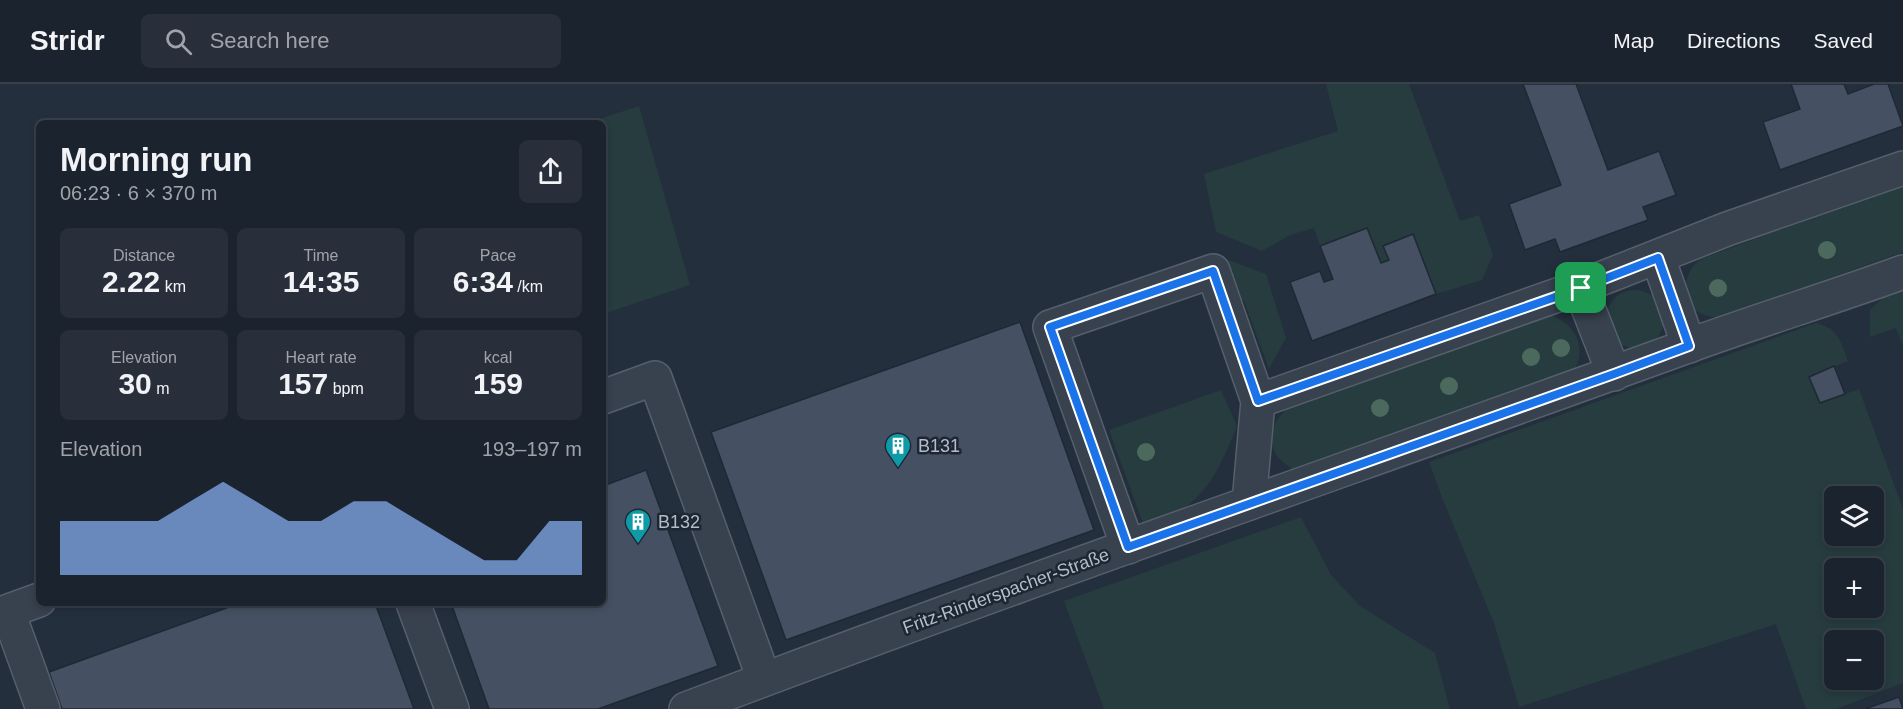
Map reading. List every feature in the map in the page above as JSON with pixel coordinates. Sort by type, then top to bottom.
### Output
[{"type":"street","points":[[1258,401],[1581,288],[1727,229],[1903,168]]},
{"type":"street","points":[[1658,258],[1689,346]]},
{"type":"street","points":[[1128,547],[1050,327],[1213,271],[1258,401],[1249,503]]},
{"type":"street","name":"Fritz-Rinderspacher-Straße","points":[[686,709],[1249,503],[1903,272]]},
{"type":"street","points":[[1581,288],[1614,374]]},
{"type":"street","points":[[606,396],[655,378],[764,679]]},
{"type":"street","points":[[36,601],[4,613],[44,709]]},
{"type":"street","points":[[414,606],[452,709]]},
{"type":"green space","points":[[1326,84],[1409,84],[1460,221],[1479,215],[1493,255],[1482,280],[1436,294],[1413,234],[1384,245],[1389,260],[1381,263],[1367,228],[1320,246],[1314,228],[1290,235],[1262,251],[1216,232],[1204,174],[1338,131]]},
{"type":"green space","points":[[639,106],[690,285],[606,313],[606,120],[596,120]]},
{"type":"green space","points":[[1903,184],[1903,252],[1717,318],[1696,311],[1691,306],[1686,294],[1687,281],[1692,268],[1701,259]]},
{"type":"green space","points":[[1218,256],[1266,274],[1286,338],[1269,369],[1244,301],[1234,296]]},
{"type":"green space","points":[[1635,290],[1646,292],[1659,303],[1664,319],[1662,330],[1651,343],[1635,348],[1624,346],[1611,335],[1606,319],[1608,308],[1619,295]]},
{"type":"green space","points":[[1903,291],[1903,346],[1896,328],[1870,337],[1870,310],[1883,298]]},
{"type":"green space","points":[[1550,315],[1566,323],[1576,336],[1580,352],[1575,369],[1293,470],[1280,459],[1274,450],[1272,430],[1289,407]]},
{"type":"green space","points":[[1816,323],[1824,325],[1838,336],[1848,361],[1809,377],[1820,403],[1859,389],[1903,509],[1903,683],[1836,709],[1806,709],[1776,624],[1519,707],[1494,623],[1429,462]]},
{"type":"green space","points":[[1221,390],[1237,426],[1222,461],[1204,490],[1193,501],[1180,511],[1144,526],[1109,430]]},
{"type":"green space","points":[[1301,517],[1331,575],[1360,606],[1435,653],[1450,709],[1104,709],[1064,601]]},
{"type":"building","points":[[1523,84],[1576,84],[1608,170],[1659,151],[1676,195],[1643,207],[1648,220],[1560,252],[1555,239],[1525,250],[1509,204],[1561,185]]},
{"type":"building","points":[[1791,84],[1844,84],[1848,94],[1874,84],[1888,84],[1903,126],[1780,170],[1763,122],[1800,109]]},
{"type":"building","points":[[1367,228],[1381,263],[1389,260],[1383,246],[1413,234],[1436,294],[1312,341],[1290,282],[1320,271],[1324,282],[1333,279],[1320,246]]},
{"type":"building","name":"B131","points":[[1020,322],[1094,530],[786,640],[711,432]]},
{"type":"building","points":[[1834,366],[1845,394],[1820,403],[1809,377]]},
{"type":"building","name":"B132","points":[[646,470],[718,666],[598,709],[489,709],[452,606],[606,606],[606,485]]},
{"type":"building","points":[[232,606],[376,606],[414,709],[62,709],[49,672]]},
{"type":"building","points":[[1899,697],[1903,709],[1865,709]]},
{"type":"place","name":"B131","points":[[898,469]]},
{"type":"place","name":"B132","points":[[638,545]]},
{"type":"route","points":[[1658,258],[1689,346],[1128,547],[1050,327],[1213,271],[1258,401],[1581,288],[1658,258]]}]
